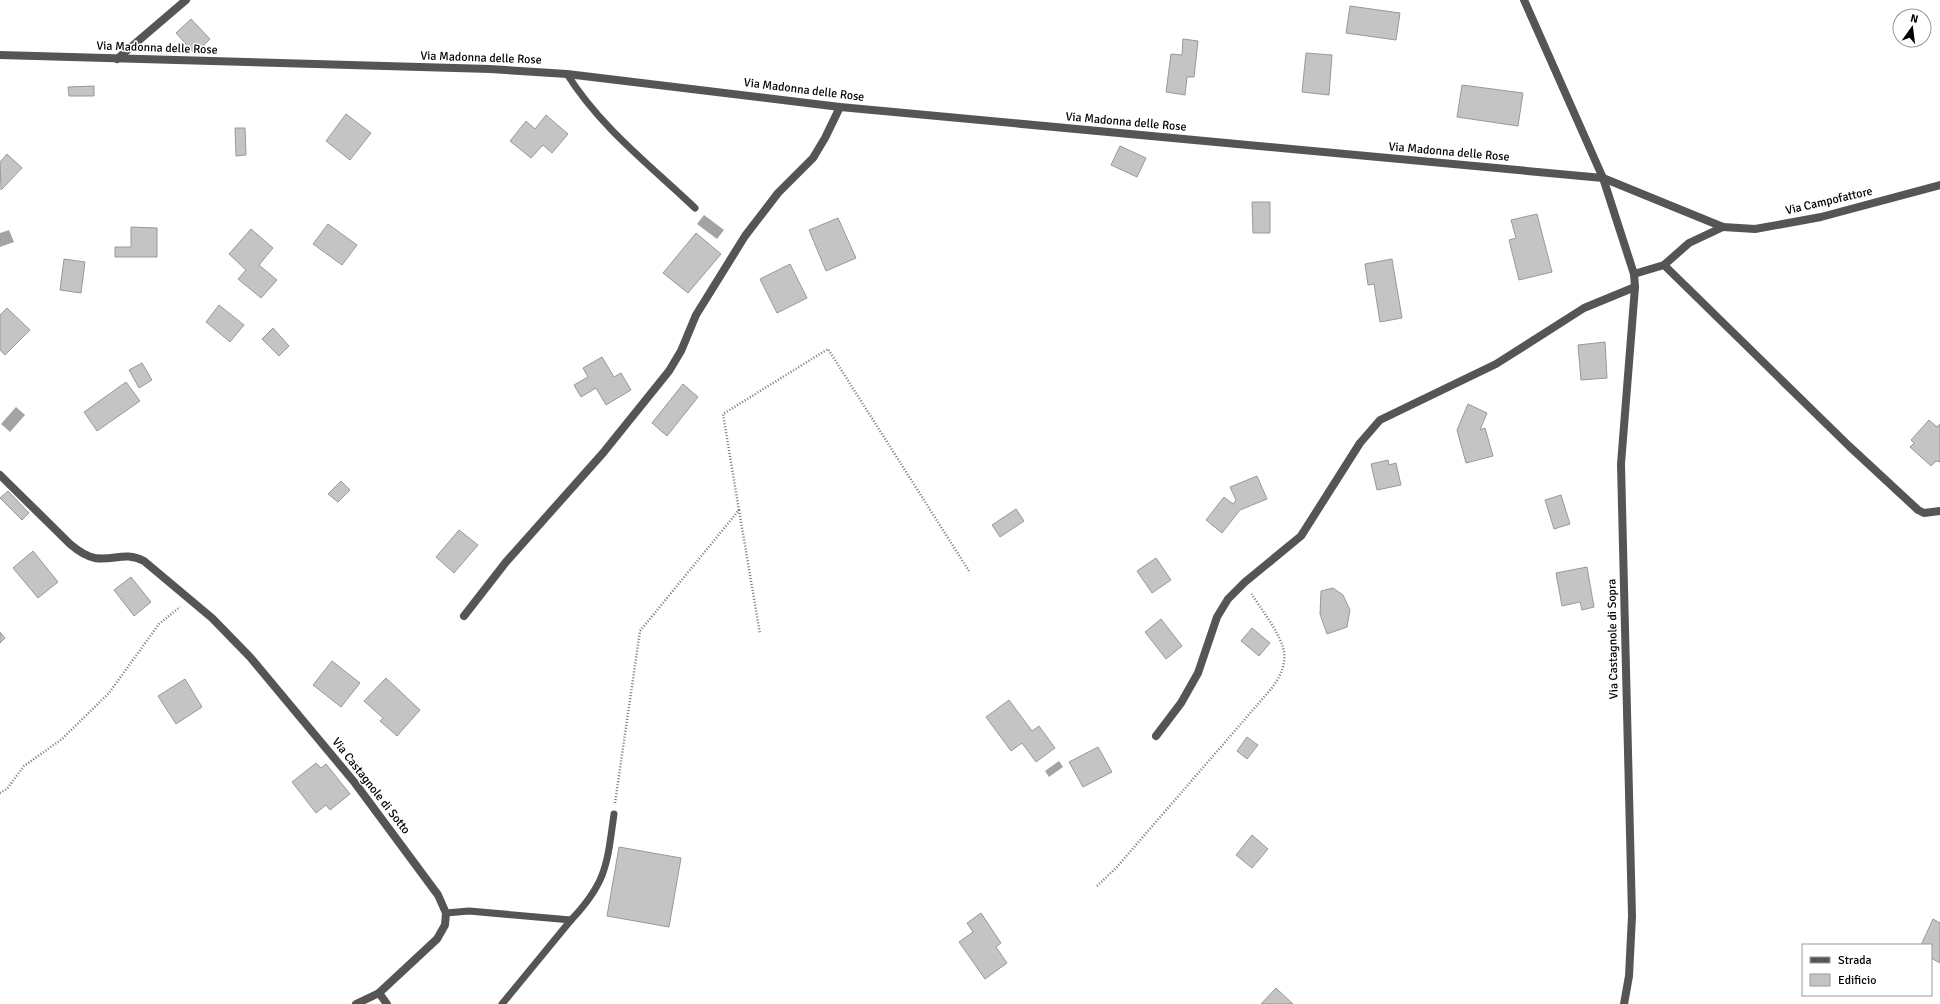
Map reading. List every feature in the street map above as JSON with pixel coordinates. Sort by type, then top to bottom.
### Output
[{"type":"street","points":[[117,59],[186,0]]},
{"type":"street","name":"Via Castagnole di Sopra","points":[[1524,0],[1603,178],[1634,274],[1635,287],[1621,464],[1632,916],[1629,976],[1624,1004]]},
{"type":"street","name":"Via Madonna delle Rose","points":[[0,55],[490,69],[567,74],[840,107],[1603,178]]},
{"type":"street","points":[[464,616],[506,562],[603,453],[669,372],[681,351],[696,315],[745,236],[778,193],[812,158],[828,133],[840,107]]},
{"type":"street","name":"Via Campofattore","points":[[1603,178],[1723,227],[1755,229],[1821,218],[1940,185]]},
{"type":"street","name":"Via Campofattore","points":[[1634,274],[1664,265],[1689,243],[1723,227]]},
{"type":"street","points":[[1664,265],[1843,440],[1918,510],[1924,513],[1940,511]]},
{"type":"street","points":[[1156,736],[1181,703],[1198,673],[1217,617],[1228,598],[1301,536],[1360,443],[1380,420],[1496,364],[1584,308],[1635,287]]},
{"type":"street","name":"Via Castagnole di Sotto","points":[[0,475],[79,551],[96,558],[121,555],[137,557],[194,602],[250,657],[355,783],[435,890],[446,913]]},
{"type":"street","points":[[356,1004],[379,993],[437,939],[445,925],[446,913]]},
{"type":"street","points":[[379,993],[388,1004]]},
{"type":"lane","points":[[567,74],[578,92],[604,122],[695,208]]},
{"type":"lane","points":[[502,1004],[571,920],[588,902],[601,880],[609,851],[614,814]]},
{"type":"lane","points":[[446,913],[469,911],[571,920]]},
{"type":"path","points":[[760,634],[723,414],[828,349],[969,571]]},
{"type":"path","points":[[614,814],[640,631],[739,510]]},
{"type":"path","points":[[1097,886],[1122,862],[1280,677],[1284,663],[1284,652],[1277,634],[1245,582]]},
{"type":"path","points":[[0,793],[7,789],[24,766],[62,739],[109,693],[159,624],[179,607],[194,602]]},
{"type":"shaded area","points":[[704,215],[724,230],[717,239],[697,224]]},
{"type":"shaded area","points":[[9,230],[14,242],[0,247],[0,233]]},
{"type":"shaded area","points":[[16,407],[25,415],[10,432],[1,424]]},
{"type":"shaded area","points":[[1059,761],[1063,767],[1049,777],[1045,771]]},
{"type":"building","points":[[1350,6],[1400,13],[1396,40],[1346,33]]},
{"type":"building","points":[[191,19],[210,39],[195,54],[176,33]]},
{"type":"building","points":[[1183,39],[1198,41],[1194,77],[1187,77],[1185,95],[1166,92],[1171,54],[1182,55]]},
{"type":"building","points":[[1306,53],[1332,55],[1329,95],[1302,92]]},
{"type":"building","points":[[1462,85],[1523,93],[1518,126],[1457,117]]},
{"type":"building","points":[[94,86],[94,96],[69,96],[68,87]]},
{"type":"building","points":[[346,114],[371,133],[350,160],[326,141]]},
{"type":"building","points":[[546,115],[568,134],[552,153],[543,145],[531,158],[510,141],[526,121],[535,129]]},
{"type":"building","points":[[235,128],[245,128],[246,155],[236,156]]},
{"type":"building","points":[[1120,146],[1146,158],[1137,177],[1111,165]]},
{"type":"building","points":[[7,154],[22,168],[1,190],[0,162]]},
{"type":"building","points":[[1252,202],[1270,202],[1270,233],[1253,233]]},
{"type":"building","points":[[1537,214],[1552,272],[1519,280],[1509,240],[1516,238],[1511,220]]},
{"type":"building","points":[[838,218],[856,258],[826,271],[809,230]]},
{"type":"building","points":[[328,224],[357,245],[342,265],[313,244]]},
{"type":"building","points":[[131,227],[157,228],[157,257],[115,257],[115,247],[131,247]]},
{"type":"building","points":[[251,229],[273,248],[259,265],[277,280],[261,298],[238,279],[246,270],[229,254]]},
{"type":"building","points":[[696,233],[721,254],[688,293],[663,273]]},
{"type":"building","points":[[64,259],[85,262],[81,293],[60,290]]},
{"type":"building","points":[[1392,259],[1402,318],[1380,322],[1374,284],[1368,285],[1365,264]]},
{"type":"building","points":[[790,264],[807,298],[777,313],[760,279]]},
{"type":"building","points":[[219,305],[244,325],[230,342],[206,322]]},
{"type":"building","points":[[7,308],[30,330],[5,355],[0,350],[0,315]]},
{"type":"building","points":[[273,328],[289,346],[279,356],[262,339]]},
{"type":"building","points":[[1605,342],[1607,378],[1581,380],[1578,345]]},
{"type":"building","points":[[602,357],[614,377],[621,373],[631,390],[606,405],[596,388],[581,397],[574,385],[588,377],[583,368]]},
{"type":"building","points":[[142,363],[152,380],[139,388],[129,370]]},
{"type":"building","points":[[126,382],[140,401],[97,431],[84,412]]},
{"type":"building","points":[[683,384],[698,397],[667,436],[652,423]]},
{"type":"building","points":[[1468,404],[1487,413],[1480,430],[1485,428],[1493,456],[1466,463],[1457,430]]},
{"type":"building","points":[[1929,420],[1937,427],[1940,424],[1940,462],[1936,461],[1931,466],[1910,447],[1914,443],[1911,440]]},
{"type":"building","points":[[1388,460],[1389,465],[1396,463],[1401,485],[1377,490],[1371,464]]},
{"type":"building","points":[[1257,476],[1267,499],[1240,510],[1222,533],[1206,520],[1224,497],[1233,504],[1236,500],[1230,487]]},
{"type":"building","points":[[341,481],[350,490],[338,502],[328,494]]},
{"type":"building","points":[[8,491],[29,513],[22,520],[0,498]]},
{"type":"building","points":[[1561,495],[1570,524],[1554,529],[1545,500]]},
{"type":"building","points":[[1016,509],[1024,521],[1000,537],[992,525]]},
{"type":"building","points":[[459,530],[478,545],[454,573],[436,557]]},
{"type":"building","points":[[33,551],[58,582],[38,598],[13,568]]},
{"type":"building","points":[[1156,558],[1171,580],[1152,593],[1137,571]]},
{"type":"building","points":[[1587,567],[1594,607],[1582,610],[1580,602],[1562,606],[1556,573]]},
{"type":"building","points":[[131,577],[151,602],[134,616],[114,590]]},
{"type":"building","points":[[1333,588],[1343,595],[1350,610],[1347,627],[1327,634],[1320,614],[1321,591]]},
{"type":"building","points":[[1161,619],[1182,646],[1166,659],[1145,632]]},
{"type":"building","points":[[1252,628],[1270,643],[1259,656],[1241,641]]},
{"type":"building","points":[[0,632],[5,638],[0,643]]},
{"type":"building","points":[[332,661],[360,683],[341,707],[313,685]]},
{"type":"building","points":[[386,678],[420,710],[397,736],[380,721],[383,718],[364,701]]},
{"type":"building","points":[[185,679],[202,707],[176,724],[158,696]]},
{"type":"building","points":[[1009,700],[1032,731],[1039,726],[1055,748],[1036,762],[1022,743],[1011,751],[986,717]]},
{"type":"building","points":[[1247,737],[1258,745],[1247,759],[1237,751]]},
{"type":"building","points":[[1098,747],[1112,772],[1083,787],[1069,762]]},
{"type":"building","points":[[316,763],[321,768],[326,764],[350,794],[330,810],[326,805],[316,813],[292,782]]},
{"type":"building","points":[[1252,835],[1268,849],[1252,868],[1236,855]]},
{"type":"building","points":[[619,847],[681,858],[669,927],[607,916]]},
{"type":"building","points":[[981,913],[1001,943],[996,947],[1007,963],[985,979],[959,942],[973,932],[967,923]]},
{"type":"building","points":[[1933,919],[1940,923],[1940,963],[1932,959],[1932,944],[1921,944]]},
{"type":"building","points":[[1276,988],[1293,1004],[1261,1004]]}]
